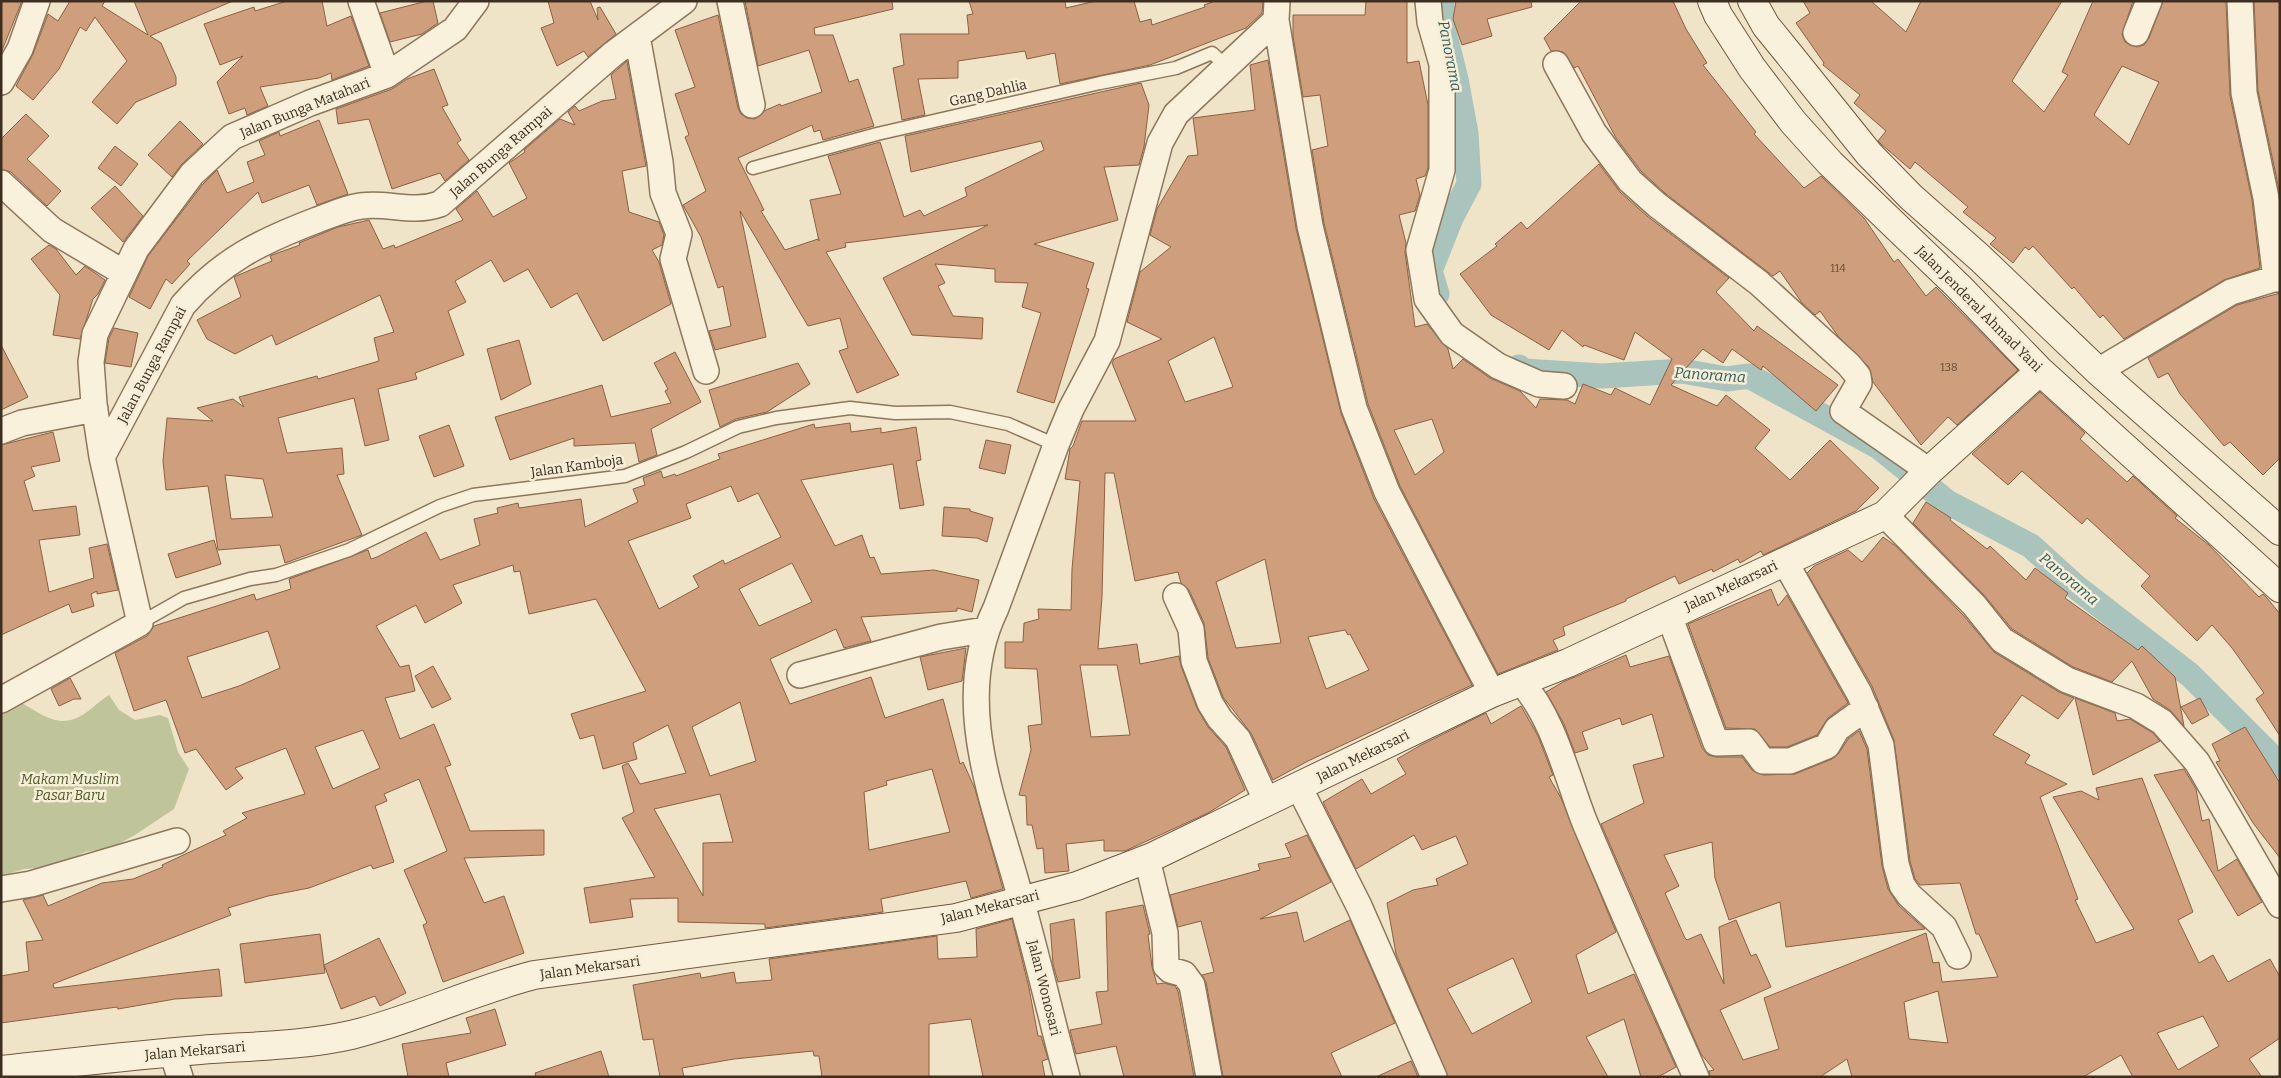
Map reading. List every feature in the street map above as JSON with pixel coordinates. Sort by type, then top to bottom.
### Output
[{"type":"street","points":[[1,82],[20,49],[36,1]]},
{"type":"street","points":[[362,1],[387,75]]},
{"type":"street","name":"Jalan Bunga Matahari","points":[[102,457],[91,362],[95,334],[136,249],[192,174],[232,138],[310,103],[387,75],[455,29],[476,1]]},
{"type":"street","name":"Jalan Bunga Rampai","points":[[102,457],[183,305],[201,284],[231,260],[279,235],[353,208],[376,206],[417,210],[440,204],[613,54],[684,1]]},
{"type":"street","points":[[730,1],[752,105]]},
{"type":"street","points":[[1428,1],[1430,22],[1442,64],[1442,170],[1419,250],[1427,299],[1452,334],[1498,366],[1539,384],[1564,386]]},
{"type":"street","name":"Jalan Jenderal Ahmad Yani","points":[[1712,1],[1718,15],[1752,68],[1809,140],[1830,163],[1959,287],[2040,371],[2280,588]]},
{"type":"street","points":[[1752,1],[1766,26],[1869,154],[1911,197],[1980,258],[2098,370],[2280,531]]},
{"type":"street","points":[[2136,33],[2149,1]]},
{"type":"street","points":[[2098,370],[2231,292],[2278,278],[2266,198],[2244,93],[2240,1]]},
{"type":"street","points":[[1276,10],[1310,226],[1354,408],[1387,492],[1492,693]]},
{"type":"street","name":"Jalan Wonosari","points":[[1067,1077],[978,741],[976,672],[985,630],[996,608],[1056,445],[1071,409],[1107,341],[1160,144],[1176,114],[1276,10]]},
{"type":"street","points":[[637,36],[660,162],[663,193],[679,232],[673,259],[706,371]]},
{"type":"street","points":[[1556,64],[1594,132],[1630,180],[1657,205],[1759,284],[1858,376],[1859,382],[1843,411],[1910,491],[1974,605],[2002,640],[2066,680],[2136,706],[2162,722],[2197,762],[2280,904]]},
{"type":"street","points":[[1,183],[52,230],[124,273]]},
{"type":"street","name":"Jalan Mekarsari","points":[[1,1070],[176,1064],[350,1035],[405,1018],[500,984],[534,975],[956,918],[1021,899],[1076,886],[1147,859],[1492,693],[1521,682],[1785,562],[1910,491],[2040,371]]},
{"type":"street","points":[[1,431],[22,423],[95,409]]},
{"type":"street","points":[[1,700],[140,623],[102,457]]},
{"type":"street","points":[[1785,562],[1859,693],[1881,745],[1899,877],[1909,896],[1944,928],[1958,956]]},
{"type":"street","points":[[1176,596],[1191,629],[1194,661],[1210,703],[1220,719],[1238,739],[1267,802]]},
{"type":"street","points":[[1669,615],[1716,743],[1749,742],[1763,761],[1790,761],[1827,746],[1837,729],[1866,708]]},
{"type":"street","points":[[800,675],[941,636],[985,630]]},
{"type":"street","points":[[1521,682],[1531,693],[1544,716],[1589,830],[1696,1077]]},
{"type":"street","points":[[1299,787],[1359,906],[1434,1077]]},
{"type":"street","points":[[1,889],[31,884],[177,841]]},
{"type":"street","points":[[1147,859],[1165,933],[1166,966],[1172,971],[1184,974],[1192,985],[1209,1077]]},
{"type":"lane","name":"Gang Dahlia","points":[[753,168],[877,134],[1100,83],[1176,68],[1212,53],[1225,65]]},
{"type":"lane","name":"Jalan Kamboja","points":[[140,623],[184,598],[250,579],[276,575],[326,559],[440,506],[473,496],[625,476],[686,452],[738,427],[776,418],[850,408],[895,413],[950,412],[1008,424],[1056,445]]},
{"type":"green space","name":"Makam Muslim Pasar Baru","points":[[109,695],[119,710],[135,720],[160,715],[168,718],[178,752],[189,769],[174,809],[113,847],[85,852],[58,866],[24,869],[1,876],[1,698],[19,702],[54,720],[64,721],[83,715]]},
{"type":"building","points":[[1,1],[22,1],[1,53]]},
{"type":"building","points":[[70,1],[105,1],[102,6],[148,35],[134,1],[233,1],[150,36],[161,43],[176,77],[176,85],[136,102],[117,124],[92,102],[127,61],[95,17],[86,31],[80,27],[59,69],[33,100],[16,86],[33,54],[48,14],[58,21]]},
{"type":"building","points":[[287,1],[322,1],[327,26],[351,16],[369,66],[332,80],[331,73],[319,78],[260,87],[268,106],[247,115],[245,108],[229,114],[217,82],[243,56],[220,65],[204,24],[254,7],[255,11]]},
{"type":"building","points":[[433,1],[438,23],[422,34],[390,42],[380,13]]},
{"type":"building","points":[[548,1],[590,1],[598,20],[597,8],[600,7],[616,34],[588,57],[584,51],[557,66],[541,28],[554,23]]},
{"type":"building","points":[[745,1],[892,1],[893,9],[814,28],[815,35],[833,35],[849,82],[858,79],[874,126],[823,140],[820,130],[814,132],[812,125],[738,158],[764,210],[761,211],[785,250],[818,239],[819,241],[810,200],[841,194],[828,156],[880,142],[904,217],[920,210],[924,216],[967,196],[965,188],[1044,150],[1041,141],[911,172],[905,136],[1141,83],[1149,105],[1144,147],[1139,165],[1104,167],[1118,220],[1034,244],[1094,263],[1086,288],[1089,289],[1054,403],[1017,392],[1041,313],[1022,307],[1028,283],[995,282],[995,269],[935,264],[945,283],[938,286],[953,316],[983,318],[982,339],[912,335],[883,278],[988,225],[845,243],[846,247],[826,252],[899,375],[857,393],[839,351],[848,348],[840,318],[808,326],[740,211],[766,337],[715,350],[709,331],[731,326],[723,286],[718,288],[701,237],[683,205],[706,191],[685,137],[689,135],[675,94],[695,87],[675,30],[718,15],[738,108],[741,114],[747,118],[755,119],[766,110],[780,104],[781,106],[822,92],[809,50],[758,66]]},
{"type":"building","points":[[969,1],[1065,1],[1066,8],[1096,1],[1134,1],[1140,22],[1151,19],[1152,25],[1205,7],[1204,5],[1215,1],[1263,1],[1262,13],[1246,28],[1150,65],[1060,84],[1055,53],[1027,59],[1025,51],[958,61],[958,78],[918,79],[925,115],[902,120],[893,68],[904,65],[900,34],[969,34],[967,15],[973,14]]},
{"type":"building","points":[[1366,1],[1407,1],[1407,63],[1419,61],[1428,105],[1428,168],[1425,176],[1416,179],[1420,195],[1415,211],[1399,215],[1406,243],[1405,252],[1415,327],[1427,324],[1448,349],[1453,369],[1463,359],[1490,378],[1520,391],[1536,408],[1540,399],[1567,400],[1575,404],[1583,384],[1611,395],[1615,388],[1650,405],[1672,359],[1635,332],[1624,360],[1584,345],[1583,347],[1562,330],[1549,350],[1491,315],[1460,274],[1497,246],[1495,244],[1521,222],[1527,229],[1599,164],[1620,192],[1647,216],[1729,278],[1716,292],[1754,331],[1757,326],[1838,385],[1816,411],[1763,366],[1761,370],[1732,349],[1723,363],[1703,349],[1671,385],[1717,406],[1726,395],[1770,430],[1755,448],[1790,480],[1830,440],[1879,488],[1856,511],[1763,555],[1761,551],[1740,563],[1738,559],[1713,572],[1712,569],[1679,584],[1675,576],[1626,599],[1626,601],[1563,627],[1565,635],[1553,640],[1558,650],[1498,674],[1400,486],[1368,404],[1324,223],[1312,150],[1328,146],[1320,95],[1303,97],[1293,36],[1293,15],[1365,15]],"holes":[[[1432,419],[1444,452],[1415,475],[1394,430]]]},
{"type":"building","points":[[1456,1],[1531,1],[1532,7],[1487,19],[1492,36],[1462,45],[1453,19]]},
{"type":"building","points":[[1581,1],[1673,1],[1686,29],[1707,63],[1703,65],[1756,132],[1754,134],[1804,188],[1821,176],[1864,218],[1894,262],[1898,259],[1926,296],[1936,287],[2018,370],[1957,425],[1948,417],[1921,445],[1873,382],[1869,367],[1838,336],[1820,311],[1815,315],[1802,303],[1780,271],[1773,276],[1666,194],[1641,171],[1616,138],[1578,66],[1574,68],[1563,52],[1551,51],[1544,38]]},
{"type":"building","points":[[1803,1],[1871,1],[1906,32],[1921,1],[2062,1],[2012,81],[2044,112],[2068,75],[2062,72],[2093,1],[2133,1],[2122,34],[2125,42],[2137,47],[2144,45],[2149,38],[2163,1],[2226,1],[2230,96],[2252,200],[2260,268],[2224,280],[2124,339],[2103,315],[2100,318],[2074,287],[2072,289],[2033,246],[2029,250],[2025,247],[2013,263],[1990,244],[1996,238],[1963,212],[1968,207],[1915,162],[1910,169],[1878,141],[1886,131],[1854,103],[1860,95],[1823,65],[1824,63],[1796,23],[1810,13]],"holes":[[[2122,66],[2159,82],[2129,145],[2094,115]]]},
{"type":"building","points":[[2254,1],[2280,1],[2280,194],[2258,91]]},
{"type":"building","points":[[1268,60],[1296,228],[1341,413],[1374,499],[1472,685],[1308,761],[1273,780],[1251,733],[1223,697],[1208,658],[1204,623],[1189,590],[1181,583],[1178,572],[1135,581],[1114,473],[1105,473],[1102,597],[1098,649],[1137,644],[1140,664],[1179,656],[1197,708],[1208,727],[1226,747],[1245,790],[1208,813],[1125,851],[1104,851],[1104,840],[1066,844],[1069,871],[1045,873],[1043,848],[1037,849],[1032,825],[1027,825],[1026,796],[1019,795],[1031,750],[1028,726],[1042,724],[1037,669],[1005,668],[1005,642],[1023,642],[1024,623],[1039,619],[1038,609],[1071,610],[1072,569],[1080,481],[1065,479],[1070,449],[1073,446],[1082,421],[1136,421],[1112,363],[1114,359],[1162,339],[1127,322],[1140,272],[1171,247],[1150,235],[1157,209],[1188,156],[1198,155],[1193,118],[1255,110],[1250,65]],"holes":[[[1214,337],[1233,387],[1185,402],[1168,361]],[[1265,559],[1281,643],[1236,648],[1216,582]],[[1345,630],[1348,635],[1350,634],[1369,670],[1326,689],[1308,637]],[[1080,665],[1117,665],[1130,735],[1091,737]]]},
{"type":"building","points":[[627,61],[646,166],[622,171],[629,212],[659,222],[664,235],[662,245],[652,250],[659,262],[671,304],[603,341],[577,293],[551,308],[528,269],[504,282],[491,260],[455,281],[466,302],[448,311],[464,355],[415,373],[417,379],[378,389],[389,440],[365,446],[354,398],[278,418],[287,453],[342,448],[344,474],[337,475],[362,535],[285,563],[280,545],[218,550],[208,486],[166,490],[163,461],[167,418],[213,421],[197,408],[233,399],[244,407],[239,397],[317,376],[318,379],[379,361],[374,338],[394,332],[380,295],[276,345],[272,335],[235,354],[207,339],[197,320],[241,297],[234,277],[272,261],[270,256],[272,255],[300,245],[299,243],[338,227],[369,220],[383,249],[394,245],[395,248],[463,220],[456,209],[477,191],[493,217],[527,198],[509,163],[525,152],[524,150],[560,119],[575,125],[568,112],[575,106],[579,111],[602,101],[616,99],[611,75]],"holes":[[[225,475],[263,479],[273,517],[231,519]]]},
{"type":"building","points":[[434,69],[448,105],[442,107],[461,140],[457,143],[469,160],[445,181],[440,173],[392,189],[369,119],[338,124],[336,109],[392,89],[407,79]]},
{"type":"building","points":[[26,114],[49,136],[27,159],[61,191],[47,206],[11,172],[1,169],[1,139]]},
{"type":"building","points":[[319,120],[348,194],[317,205],[309,185],[262,203],[258,192],[187,261],[190,264],[172,284],[166,279],[150,309],[129,297],[148,256],[203,184],[217,170],[227,193],[254,182],[247,162],[265,155],[259,141],[279,132],[280,136]]},
{"type":"building","points":[[180,121],[203,144],[182,164],[172,177],[148,155]]},
{"type":"building","points":[[115,146],[138,164],[121,186],[98,168]]},
{"type":"building","points":[[115,186],[143,216],[123,242],[91,208]]},
{"type":"building","points":[[49,245],[56,249],[76,275],[85,266],[105,280],[98,294],[93,299],[80,339],[53,335],[60,295],[31,259]]},
{"type":"building","points":[[2280,293],[2280,458],[2263,475],[2230,442],[2224,446],[2180,394],[2168,373],[2158,378],[2148,358],[2237,305]]},
{"type":"building","points":[[114,328],[138,333],[131,367],[105,363],[109,338]]},
{"type":"building","points":[[519,340],[531,384],[501,400],[487,349]]},
{"type":"building","points":[[1,345],[28,397],[1,410]]},
{"type":"building","points":[[675,352],[701,402],[651,429],[657,455],[639,462],[635,443],[574,446],[574,438],[510,460],[495,417],[602,385],[611,417],[671,403],[665,391],[668,389],[654,363]]},
{"type":"building","points":[[798,363],[810,384],[767,412],[736,419],[720,427],[709,390]]},
{"type":"building","points":[[2040,392],[2085,433],[2080,439],[2127,482],[2133,476],[2177,516],[2175,518],[2209,545],[2259,597],[2263,594],[2280,614],[2280,736],[2256,699],[2264,693],[2232,648],[2212,625],[2197,641],[2141,586],[2150,576],[2087,518],[2082,524],[2022,471],[2008,485],[1972,454]]},
{"type":"building","points":[[850,423],[851,432],[881,428],[881,433],[916,427],[921,460],[916,461],[924,505],[900,509],[893,464],[801,480],[835,546],[862,535],[870,558],[874,557],[881,574],[934,570],[979,580],[972,612],[957,608],[957,611],[861,617],[871,641],[844,648],[836,629],[770,659],[790,704],[871,677],[885,718],[943,699],[960,764],[963,762],[975,789],[1003,889],[971,898],[966,881],[881,899],[883,912],[765,928],[765,924],[678,922],[678,898],[630,899],[633,917],[590,923],[584,888],[655,877],[622,818],[634,812],[622,766],[628,763],[640,784],[686,773],[668,725],[633,743],[637,759],[603,769],[594,735],[580,739],[571,714],[646,691],[596,599],[529,614],[520,571],[514,572],[513,565],[453,585],[462,603],[425,623],[416,605],[376,626],[400,667],[409,665],[415,691],[385,698],[400,739],[434,724],[451,765],[445,767],[470,831],[544,830],[544,855],[464,858],[484,903],[504,896],[524,953],[443,982],[423,925],[427,923],[404,870],[447,851],[419,779],[384,794],[387,801],[375,806],[394,862],[373,869],[371,865],[309,888],[268,896],[228,908],[231,915],[53,984],[54,988],[219,969],[222,996],[175,999],[118,1009],[117,1007],[1,1023],[1,976],[29,971],[26,942],[43,940],[23,900],[43,895],[48,906],[102,883],[133,879],[163,867],[162,865],[226,835],[223,831],[247,818],[242,813],[305,794],[286,748],[235,768],[243,778],[226,790],[196,749],[185,753],[166,700],[134,711],[115,653],[147,636],[154,626],[254,594],[256,600],[291,589],[289,579],[368,550],[371,559],[377,557],[426,532],[440,560],[480,545],[474,519],[498,513],[497,508],[518,503],[519,508],[581,499],[585,527],[638,502],[633,489],[645,485],[643,478],[661,471],[663,478],[675,474],[676,476],[720,459],[718,454],[814,424],[815,428]],"holes":[[[731,486],[738,502],[758,493],[781,537],[725,564],[723,560],[693,576],[699,587],[659,609],[628,541],[691,518],[686,504]],[[792,563],[812,602],[759,626],[739,589]],[[268,631],[280,668],[239,686],[202,698],[187,657]],[[740,702],[756,761],[710,776],[692,727]],[[363,730],[380,768],[333,789],[315,747]],[[932,769],[950,832],[869,850],[864,792],[887,785],[886,781]],[[720,794],[733,842],[703,843],[703,896],[654,809]]]},
{"type":"building","points":[[449,425],[464,466],[434,477],[419,436]]},
{"type":"building","points":[[53,432],[60,461],[31,467],[35,476],[24,481],[33,511],[76,506],[80,535],[39,540],[49,592],[94,578],[89,548],[107,544],[118,590],[97,594],[97,591],[91,594],[94,606],[72,613],[69,604],[1,635],[1,445]]},
{"type":"building","points":[[986,440],[1011,445],[1005,474],[979,468]]},
{"type":"building","points":[[1926,502],[1951,518],[1950,520],[1987,549],[1990,546],[2026,580],[2035,568],[2068,593],[2065,598],[2138,650],[2142,646],[2175,677],[2184,726],[2170,710],[2153,699],[2132,661],[2112,682],[2073,667],[2012,629],[1984,595],[1913,523]]},
{"type":"building","points":[[944,507],[970,509],[970,511],[993,518],[987,542],[977,538],[942,536]]},
{"type":"building","points":[[1883,537],[1897,547],[1963,615],[1994,652],[2059,692],[2074,698],[2058,719],[2022,695],[1993,735],[2030,755],[2025,763],[2067,784],[2040,797],[2078,899],[2075,900],[2096,943],[2134,929],[2053,797],[2081,791],[2099,800],[2096,788],[2142,778],[2193,912],[2178,920],[2199,963],[2213,955],[2228,982],[2270,959],[2280,977],[2280,1038],[2249,1059],[2262,1077],[2133,1077],[2121,1055],[2083,1077],[1852,1077],[1847,1059],[1820,1077],[1710,1077],[1709,1071],[1714,1070],[1701,1054],[1601,824],[1644,803],[1633,765],[1664,757],[1652,714],[1622,725],[1620,718],[1582,732],[1588,749],[1575,753],[1564,724],[1546,692],[1563,682],[1626,655],[1630,667],[1669,656],[1702,748],[1708,755],[1716,757],[1742,757],[1752,770],[1763,775],[1795,774],[1832,759],[1839,753],[1848,739],[1859,731],[1867,749],[1882,866],[1888,889],[1899,906],[1925,929],[1786,947],[1780,902],[1729,920],[1715,878],[1712,842],[1664,855],[1679,886],[1665,893],[1685,938],[1687,940],[1701,934],[1724,984],[1719,927],[1736,920],[1751,956],[1756,954],[1771,987],[1720,1010],[1743,1060],[1779,1049],[1764,998],[1926,933],[1933,963],[1939,962],[1942,982],[1998,977],[1979,934],[1976,934],[1960,883],[1920,885],[1915,879],[1910,861],[1894,740],[1872,686],[1807,573],[1814,566],[1848,550],[1862,562]],"holes":[[[1938,991],[1948,1043],[1909,1039],[1904,1002]],[[2203,1016],[2219,1046],[2178,1070],[2157,1033]]]},
{"type":"building","points":[[214,540],[221,564],[176,578],[168,554]]},
{"type":"building","points":[[1771,589],[1778,606],[1787,595],[1848,703],[1828,718],[1817,735],[1787,747],[1770,747],[1755,729],[1726,728],[1688,624]]},
{"type":"building","points":[[966,648],[962,681],[928,690],[920,657]]},
{"type":"building","points":[[433,666],[451,699],[432,708],[415,676]]},
{"type":"building","points":[[70,678],[81,699],[74,699],[59,706],[51,689]]},
{"type":"building","points":[[2075,698],[2115,713],[2117,721],[2130,719],[2153,733],[2160,741],[2093,775]]},
{"type":"building","points":[[2200,698],[2209,715],[2192,724],[2181,707]]},
{"type":"building","points":[[1521,706],[1538,736],[1553,775],[1549,777],[1561,798],[1616,932],[1576,955],[1588,994],[1634,974],[1676,1067],[1658,1077],[1641,1077],[1624,1019],[1586,1037],[1608,1077],[1448,1077],[1396,954],[1387,903],[1413,890],[1438,885],[1436,879],[1468,864],[1456,836],[1422,850],[1414,835],[1356,869],[1323,802],[1362,779],[1371,794],[1406,774],[1397,759],[1421,745],[1486,713],[1491,724]],"holes":[[[1513,958],[1532,1002],[1472,1034],[1447,989]]]},
{"type":"building","points":[[2245,727],[2280,783],[2280,858],[2253,823],[2216,762],[2220,761],[2212,744]]},
{"type":"building","points":[[2184,769],[2196,789],[2202,821],[2209,819],[2218,871],[2237,859],[2262,902],[2238,916],[2154,775]]},
{"type":"building","points":[[1307,835],[1331,882],[1260,919],[1297,912],[1304,942],[1350,920],[1395,1023],[1331,1053],[1342,1077],[1223,1077],[1206,982],[1202,975],[1214,972],[1201,921],[1178,927],[1170,895],[1260,870],[1258,864],[1291,857],[1285,844]]},
{"type":"building","points":[[1143,905],[1150,934],[1148,935],[1152,967],[1157,984],[1164,983],[1175,986],[1178,991],[1194,1077],[1124,1077],[1116,1046],[1076,1054],[1070,1030],[1102,1024],[1096,992],[1108,991],[1106,912]]},
{"type":"building","points":[[1012,919],[1029,988],[1038,1036],[1041,1036],[1048,1059],[1042,1061],[1045,1077],[983,1077],[971,1019],[929,1024],[929,1077],[822,1077],[819,1056],[814,1056],[813,1051],[734,1059],[682,1068],[684,1077],[660,1077],[653,1039],[643,1040],[633,985],[700,973],[701,978],[734,972],[736,983],[772,980],[769,959],[937,936],[938,959],[977,957],[976,929]]},
{"type":"building","points":[[1074,919],[1080,978],[1058,982],[1053,964],[1050,924]]},
{"type":"building","points":[[320,934],[325,973],[245,983],[240,944]]},
{"type":"building","points":[[379,938],[406,993],[380,1006],[375,996],[341,1009],[324,965]]},
{"type":"building","points":[[495,1009],[506,1045],[446,1063],[449,1077],[408,1077],[402,1044],[471,1033],[466,1018]]},
{"type":"building","points":[[601,1051],[609,1077],[536,1077],[535,1073]]},
{"type":"building","points":[[1411,1061],[1418,1077],[1376,1077]]},
{"type":"waterway","name":"Panorama","points":[[1437,294],[1430,271],[1451,218],[1469,184],[1466,133],[1456,79],[1442,23],[1442,1]]},
{"type":"waterway","name":"Panorama","points":[[1519,367],[1524,371],[1602,376],[1682,371],[1727,379],[1749,376],[1879,447],[1947,502],[2031,546],[2076,587],[2190,675],[2280,765]]}]
